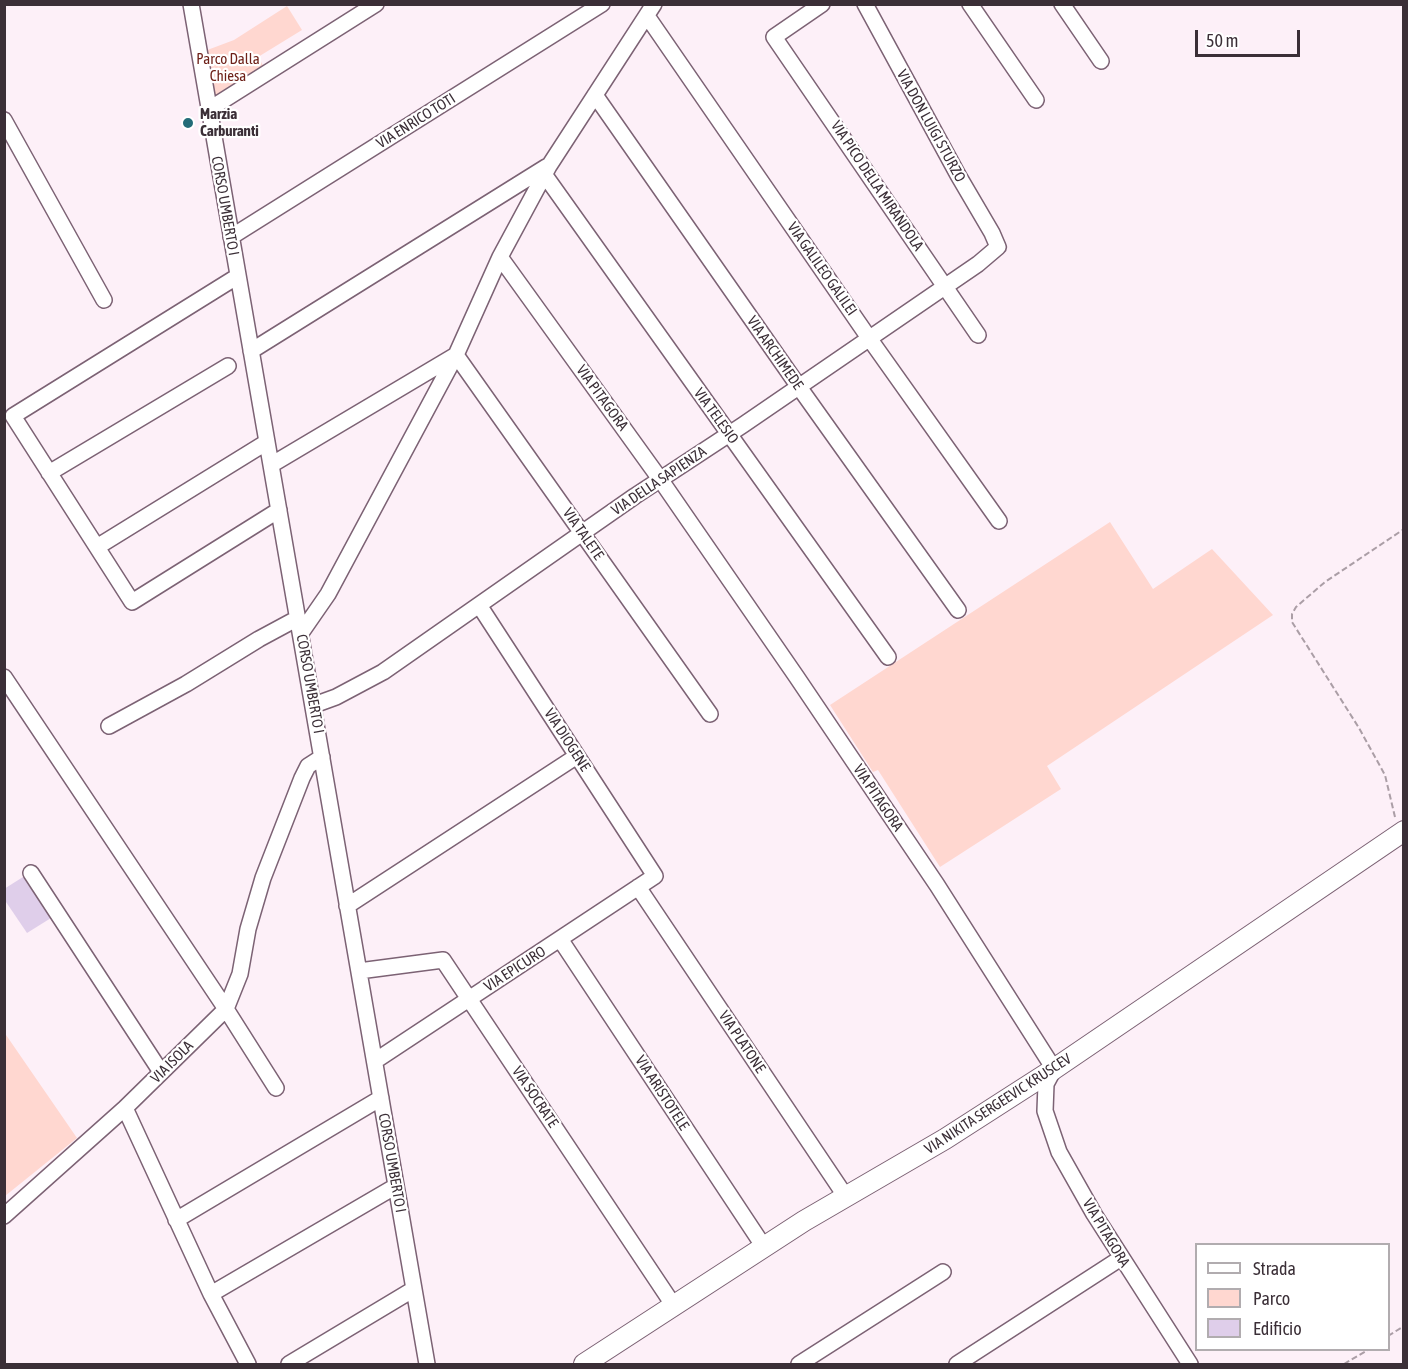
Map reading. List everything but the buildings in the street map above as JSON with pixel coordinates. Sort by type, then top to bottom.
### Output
[{"type":"main road","name":"VIA NIKITA SERGEEVIC KRUSCEV","points":[[584,1365],[764,1247],[945,1139],[1054,1069],[1401,833]]},
{"type":"street","name":"CORSO UMBERTO I","points":[[191,4],[427,1365]]},
{"type":"street","points":[[208,110],[376,4]]},
{"type":"street","name":"VIA ENRICO TOTI","points":[[231,237],[602,4]]},
{"type":"street","name":"VIA PICO DELLA MIRANDOLA","points":[[822,4],[774,37],[978,335]]},
{"type":"street","name":"VIA DON LUIGI STURZO","points":[[866,4],[998,247]]},
{"type":"street","points":[[970,4],[1036,100]]},
{"type":"street","points":[[1062,4],[1101,61]]},
{"type":"street","points":[[109,726],[186,684],[259,639],[300,625],[328,594],[456,355],[500,257],[546,170],[650,10]]},
{"type":"street","name":"VIA GALILEO GALILEI","points":[[650,10],[869,338],[999,521]]},
{"type":"street","name":"VIA ARCHIMEDE","points":[[595,95],[958,610]]},
{"type":"street","points":[[4,120],[104,300]]},
{"type":"street","points":[[251,351],[546,170]]},
{"type":"street","name":"VIA TELESIO","points":[[546,170],[729,434],[888,657]]},
{"type":"street","name":"VIA DELLA SAPIENZA","points":[[314,705],[336,697],[383,672],[582,532],[978,264],[998,247]]},
{"type":"street","name":"VIA PITAGORA","points":[[500,257],[660,479],[937,885],[1054,1069],[1046,1084],[1045,1111],[1059,1152],[1185,1363]]},
{"type":"street","points":[[238,276],[13,416],[132,602],[279,510]]},
{"type":"street","points":[[271,465],[456,355]]},
{"type":"street","name":"VIA TALETE","points":[[456,355],[710,714]]},
{"type":"street","points":[[49,473],[228,366]]},
{"type":"street","points":[[97,547],[267,442]]},
{"type":"street","name":"VIA DIOGENE","points":[[479,604],[655,876]]},
{"type":"street","points":[[4,677],[226,1009],[276,1088]]},
{"type":"street","points":[[347,906],[577,756]]},
{"type":"street","name":"VIA ISOLA","points":[[4,1215],[125,1107],[226,1009],[240,974],[248,928],[263,878],[302,778],[309,766],[322,757]]},
{"type":"street","points":[[31,873],[161,1072]]},
{"type":"street","name":"VIA EPICURO","points":[[375,1061],[655,876]]},
{"type":"street","name":"VIA PLATONE","points":[[638,887],[846,1197]]},
{"type":"street","name":"VIA ARISTOTELE","points":[[560,939],[764,1247]]},
{"type":"street","name":"VIA SOCRATE","points":[[359,971],[443,960],[674,1306]]},
{"type":"street","points":[[176,1220],[381,1098]]},
{"type":"street","points":[[125,1107],[211,1294],[248,1365]]},
{"type":"street","points":[[211,1294],[396,1186]]},
{"type":"street","points":[[957,1365],[1121,1258]]},
{"type":"street","points":[[799,1365],[943,1272]]},
{"type":"street","points":[[289,1365],[414,1289]]},
{"type":"path","points":[[1401,833],[1385,775],[1359,728],[1292,622],[1292,614],[1296,607],[1325,582],[1404,529]]},
{"type":"path","points":[[1390,1335],[1404,1326]]},
{"type":"path","points":[[1344,1365],[1366,1351]]},
{"type":"green space","name":"Parco Dalla Chiesa","points":[[287,6],[302,30],[258,57],[267,72],[209,108],[202,52],[234,40]]},
{"type":"green space","points":[[1110,522],[1153,589],[1212,549],[1273,615],[1047,766],[1061,789],[940,867],[878,770],[873,772],[830,705]]},
{"type":"green space","points":[[4,1032],[77,1138],[5,1196],[4,1196]]},
{"type":"place","name":"Marzia Carburanti","points":[[188,123]]}]
